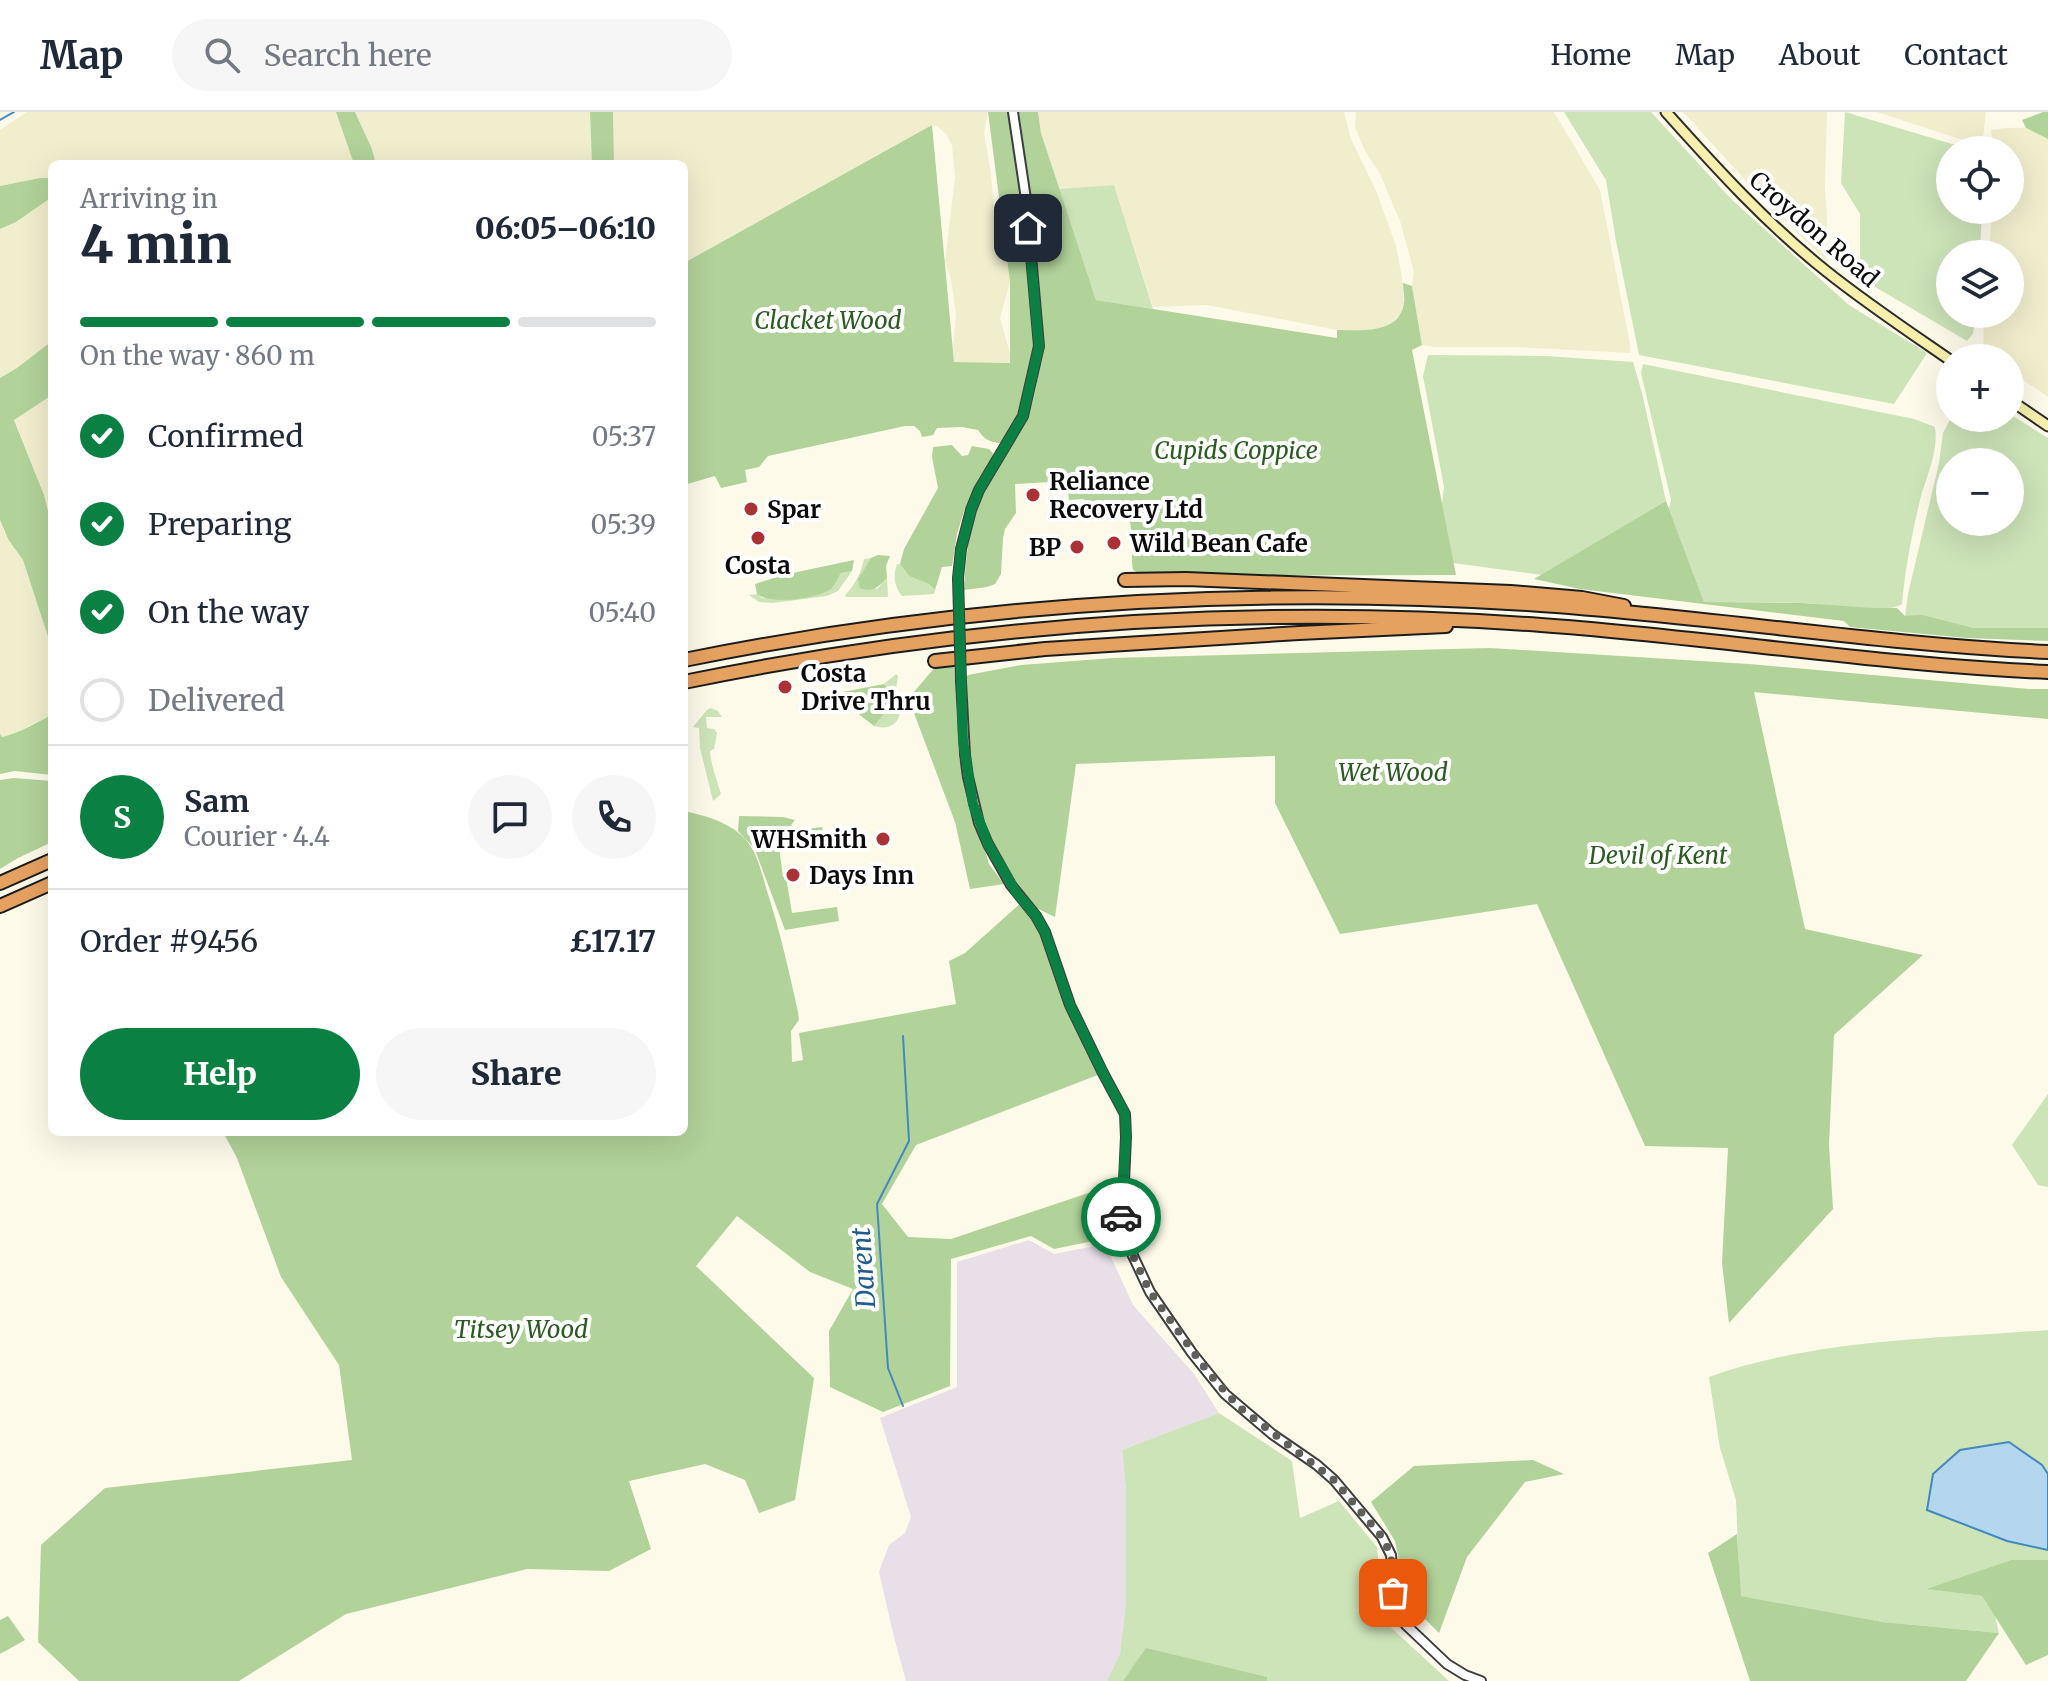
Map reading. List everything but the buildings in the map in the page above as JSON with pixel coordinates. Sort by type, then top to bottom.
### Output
[{"type":"highway","points":[[1125,580],[1186,579],[1511,592],[1607,601],[1656,615]]},
{"type":"highway","points":[[688,659],[814,636],[931,620],[1063,607],[1267,597],[1412,598],[1526,604],[1656,615],[1871,640],[2048,652]]},
{"type":"highway","points":[[688,681],[791,661],[877,649],[1091,625],[1296,617],[1500,622],[1901,662],[2048,672]]},
{"type":"highway","points":[[935,661],[1045,649],[1500,622]]},
{"type":"highway","points":[[0,883],[48,862]]},
{"type":"highway","points":[[0,906],[48,885]]},
{"type":"main road","name":"Croydon Road","points":[[1666,112],[1748,202],[1823,269],[1877,311],[1936,351]]},
{"type":"main road","points":[[2024,410],[2048,426]]},
{"type":"street","points":[[1013,112],[1026,199],[1039,346],[1023,416],[979,490],[961,549],[958,578],[965,755],[979,823],[1011,885],[1045,932],[1070,1005],[1125,1114],[1122,1225],[1150,1292],[1225,1394],[1334,1480],[1382,1537],[1391,1555],[1396,1607],[1406,1625],[1447,1664],[1481,1681]]},
{"type":"shaded area","points":[[27,112],[336,112],[353,160],[48,160],[48,178],[0,186],[0,130]]},
{"type":"shaded area","points":[[355,112],[590,112],[592,160],[375,160]]},
{"type":"shaded area","points":[[613,112],[988,112],[984,133],[996,235],[1008,266],[1010,282],[1000,318],[1010,363],[954,362],[956,314],[945,261],[955,177],[952,145],[938,127],[932,125],[688,261],[688,160],[614,160]]},
{"type":"shaded area","points":[[1038,112],[1344,112],[1351,139],[1377,193],[1396,246],[1403,283],[1401,313],[1390,325],[1375,331],[1337,330],[1207,305],[1153,307],[1114,185],[1059,189],[1041,133]]},
{"type":"shaded area","points":[[1356,112],[1554,112],[1600,190],[1630,353],[1422,345],[1412,286],[1414,272],[1400,221],[1355,127]]},
{"type":"shaded area","points":[[1683,112],[1827,112],[1826,261],[1758,194]]},
{"type":"shaded area","points":[[1877,112],[1986,112],[1983,136],[1951,136]]},
{"type":"shaded area","points":[[2026,128],[2048,139],[2048,397],[2024,381],[2024,344],[1983,344],[1984,328],[2024,328],[2024,240],[1990,240],[1991,224],[2024,224],[2024,136],[1992,136],[1991,130]]},
{"type":"shaded area","points":[[48,200],[48,344],[0,378],[0,229]]},
{"type":"shaded area","points":[[48,398],[48,511],[44,495],[14,419]]},
{"type":"shaded area","points":[[0,521],[6,536],[23,560],[48,637],[48,717],[17,734],[2,737]]},
{"type":"shaded area","points":[[1029,1240],[1054,1254],[1105,1244],[1133,1305],[1194,1374],[1219,1413],[1122,1450],[1126,1490],[1126,1603],[1120,1654],[1107,1681],[906,1681],[879,1572],[889,1545],[905,1533],[911,1517],[880,1418],[957,1387],[957,1262]]},
{"type":"green space","points":[[336,112],[355,112],[375,160],[353,160]]},
{"type":"green space","points":[[590,112],[613,112],[614,160],[592,160]]},
{"type":"green space","name":"Clacket Wood","points":[[988,112],[1010,112],[1035,346],[1019,413],[1005,438],[1000,443],[993,442],[978,430],[962,427],[937,428],[933,435],[922,437],[914,426],[905,426],[768,456],[759,467],[745,470],[747,482],[721,488],[715,476],[688,484],[688,261],[932,125],[954,362],[1010,363],[1010,282]]},
{"type":"green space","name":"Cupids Coppice","points":[[1019,112],[1038,112],[1041,133],[1096,300],[1337,338],[1337,330],[1367,330],[1395,321],[1404,303],[1403,283],[1412,286],[1422,345],[1412,350],[1456,575],[1144,576],[1133,570],[1132,532],[1127,514],[1112,504],[1085,505],[1084,499],[1069,500],[1067,481],[1015,484],[1016,513],[1005,529],[1001,574],[995,584],[964,590],[969,538],[977,509],[991,479],[1021,431],[1036,389],[1039,368],[1040,304]]},
{"type":"green space","points":[[1564,112],[1651,112],[1731,199],[1849,305],[1927,353],[1894,404],[1639,355],[1606,180]]},
{"type":"green space","points":[[1845,112],[1936,139],[1936,224],[1981,224],[1981,240],[1936,240],[1936,323],[1860,278],[1860,214],[1841,183]]},
{"type":"green space","points":[[2048,112],[2048,139],[2026,128],[2022,120]]},
{"type":"green space","points":[[48,178],[48,200],[0,229],[0,186]]},
{"type":"green space","points":[[1114,185],[1153,309],[1096,300],[1059,189]]},
{"type":"green space","points":[[1945,328],[1974,328],[1967,341]]},
{"type":"green space","points":[[48,344],[48,398],[14,420],[48,511],[48,637],[23,560],[8,539],[0,520],[0,378]]},
{"type":"green space","points":[[1428,355],[1546,356],[1633,362],[1666,501],[1542,575],[1453,563],[1442,504],[1444,487],[1423,376]]},
{"type":"green space","points":[[1643,364],[1914,419],[1935,427],[1934,455],[1914,526],[1902,604],[1870,609],[1803,603],[1704,602],[1669,509],[1671,500],[1641,373]]},
{"type":"green space","points":[[2024,423],[2048,438],[2048,628],[1973,628],[1905,616],[1936,476],[1936,536],[2024,536],[2024,448],[1941,448],[1943,433],[2024,432]]},
{"type":"green space","points":[[952,445],[962,456],[968,455],[972,446],[989,449],[993,453],[964,511],[952,566],[942,567],[935,590],[929,584],[909,576],[900,564],[904,549],[938,488],[933,447]]},
{"type":"green space","points":[[1666,501],[1704,602],[1897,608],[1905,616],[1922,615],[1973,628],[2048,628],[2048,641],[1967,638],[1850,627],[1844,621],[1580,589],[1534,579]]},
{"type":"green space","points":[[890,556],[886,566],[887,578],[872,589],[860,588],[858,579],[871,558]]},
{"type":"green space","points":[[871,558],[858,579],[877,589],[887,578],[888,596],[846,597],[864,559]]},
{"type":"green space","points":[[854,560],[852,571],[841,573],[831,589],[824,593],[783,600],[757,594],[755,584]]},
{"type":"green space","points":[[897,564],[909,576],[929,584],[935,590],[934,594],[902,596],[895,581]]},
{"type":"green space","points":[[852,571],[838,591],[827,596],[773,603],[759,602],[749,595],[757,594],[762,598],[832,588],[841,573]]},
{"type":"green space","points":[[1490,648],[1749,664],[2048,689],[2048,719],[1754,692],[1805,929],[1923,955],[1834,1035],[1829,1145],[1833,1209],[1729,1323],[1722,1263],[1728,1148],[1645,1146],[1537,904],[1340,934],[1275,803],[1275,756],[1076,764],[1055,917],[1026,903],[1036,916],[1103,1073],[916,1145],[882,1204],[908,1237],[951,1239],[1115,1184],[1128,1234],[1054,1249],[1031,1236],[951,1259],[950,1386],[883,1412],[830,1387],[829,1331],[853,1289],[810,1272],[737,1216],[696,1266],[814,1378],[795,1500],[759,1513],[745,1480],[705,1464],[629,1481],[651,1549],[609,1571],[527,1569],[346,1614],[239,1681],[79,1681],[38,1642],[41,1545],[105,1488],[352,1460],[339,1365],[281,1277],[237,1158],[225,1136],[688,1136],[688,812],[728,826],[741,835],[755,854],[776,921],[798,1012],[799,1020],[791,1031],[792,1062],[803,1060],[799,1033],[956,1004],[949,961],[965,953],[1023,901],[1011,885],[973,804],[961,682],[968,675],[1021,665],[1113,658]]},
{"type":"green space","points":[[954,663],[959,759],[989,864],[1004,884],[970,889],[955,822],[911,705],[913,693],[936,666]]},
{"type":"green space","points":[[896,674],[899,716],[891,726],[874,726],[888,709],[890,692],[884,684]]},
{"type":"green space","points":[[884,684],[890,692],[888,709],[874,726],[833,694]]},
{"type":"green space","points":[[711,708],[722,717],[706,717],[707,728],[717,733],[714,749],[710,751],[721,794],[713,801],[700,748],[699,728],[693,727]]},
{"type":"green space","points":[[48,717],[48,775],[15,771],[0,774],[0,734],[2,737]]},
{"type":"green space","points":[[0,780],[48,781],[48,844],[0,869]]},
{"type":"green space","points":[[739,816],[783,817],[795,820],[791,825],[798,830],[822,827],[824,837],[798,845],[796,836],[778,839],[783,877],[786,877],[792,913],[837,907],[839,921],[785,930],[754,848],[738,831]]},
{"type":"green space","points":[[2048,1094],[2048,1187],[2038,1185],[2012,1145]]},
{"type":"green space","points":[[2048,1330],[2048,1474],[2042,1465],[2007,1541],[2048,1550],[2048,1560],[2011,1560],[1930,1589],[1982,1596],[1995,1616],[1999,1633],[1883,1622],[1740,1596],[1736,1500],[1720,1448],[1709,1377],[1749,1364],[1833,1348]]},
{"type":"green space","points":[[1219,1413],[1292,1461],[1300,1518],[1339,1501],[1377,1547],[1384,1621],[1449,1681],[1267,1681],[1266,1677],[1147,1649],[1123,1681],[1107,1681],[1120,1654],[1126,1603],[1126,1490],[1122,1450]]},
{"type":"green space","points":[[1533,1460],[1564,1474],[1525,1482],[1467,1557],[1439,1633],[1408,1602],[1395,1541],[1371,1502],[1414,1466]]},
{"type":"green space","points":[[1737,1534],[1741,1596],[1883,1622],[1999,1633],[1966,1681],[1750,1681],[1708,1553]]},
{"type":"green space","points":[[2011,1560],[2048,1560],[2048,1655],[2026,1665],[1982,1596],[1927,1589]]},
{"type":"green space","points":[[8,1616],[25,1640],[0,1654],[0,1620]]},
{"type":"green space","points":[[1146,1648],[1267,1677],[1267,1681],[1123,1681]]},
{"type":"water","points":[[2009,1442],[2042,1465],[2048,1474],[2048,1550],[2007,1541],[1927,1510],[1933,1474],[1960,1450]]},
{"type":"waterway","points":[[0,120],[14,112]]},
{"type":"waterway","name":"Darent","points":[[903,1036],[909,1141],[877,1204],[888,1368],[903,1406]]},
{"type":"way so far","points":[[1121,1217],[1127,1243],[1150,1292],[1225,1394],[1280,1441],[1334,1480],[1382,1537],[1391,1555],[1393,1593]]},
{"type":"place","name":"Reliance Recovery Ltd","points":[[1033,495]]},
{"type":"place","name":"Spar","points":[[751,509]]},
{"type":"place","name":"Costa","points":[[758,538]]},
{"type":"place","name":"Wild Bean Cafe","points":[[1114,543]]},
{"type":"place","name":"BP","points":[[1077,547]]},
{"type":"place","name":"Costa Drive Thru","points":[[785,687]]},
{"type":"place","name":"WHSmith","points":[[883,839]]},
{"type":"place","name":"Days Inn","points":[[793,875]]},
{"type":"route","points":[[1028,228],[1039,346],[1023,416],[979,490],[967,521],[959,559],[963,741],[973,804],[983,833],[1011,885],[1045,932],[1070,1005],[1125,1114],[1121,1217]]},
{"type":"park label","name":"Wet Wood","points":[[1393,772]]},
{"type":"park label","name":"Devil of Kent","points":[[1658,855]]},
{"type":"park label","name":"Titsey Wood","points":[[521,1329]]}]
